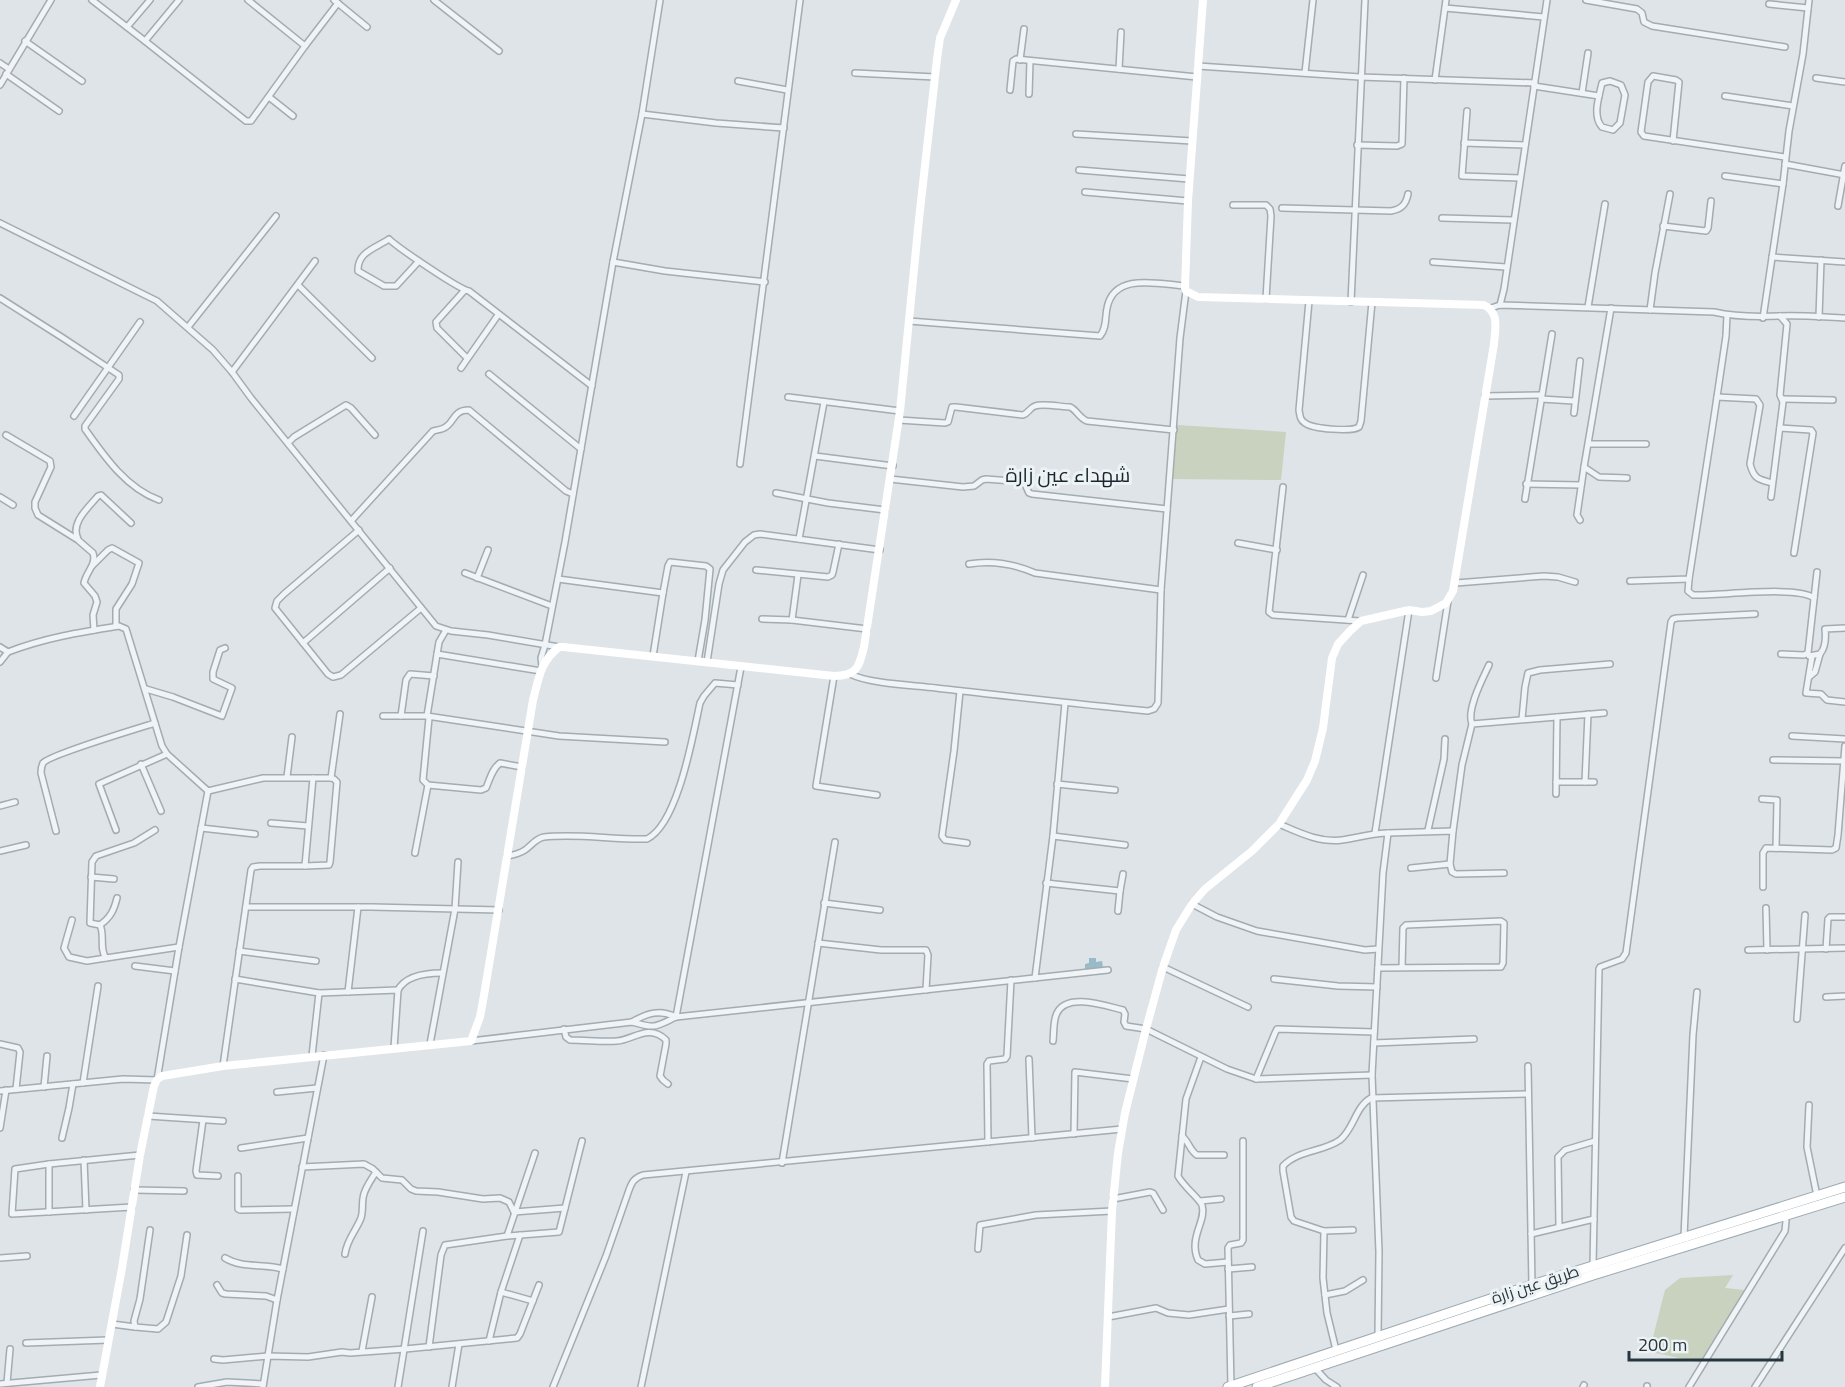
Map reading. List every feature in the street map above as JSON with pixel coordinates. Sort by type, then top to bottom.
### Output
[{"type":"main road","name":"طريق عين زارة","points":[[1230,1386],[1532,1285],[1845,1187]]},
{"type":"main road","name":"طريق عين زارة","points":[[1257,1387],[1593,1275],[1845,1197]]},
{"type":"street","points":[[0,85],[51,0]]},
{"type":"street","points":[[127,27],[150,0]]},
{"type":"street","points":[[145,41],[179,0]]},
{"type":"street","points":[[248,0],[305,46]]},
{"type":"street","points":[[434,0],[499,51]]},
{"type":"street","points":[[471,1041],[480,1017],[528,731],[558,579],[613,262],[642,114],[660,0]]},
{"type":"street","points":[[740,464],[800,0]]},
{"type":"street","points":[[0,223],[151,297],[213,350],[436,626],[446,630],[545,645],[834,676],[850,674],[860,665],[893,466],[940,38],[956,0]]},
{"type":"street","points":[[850,674],[858,678],[960,691],[1148,711],[1154,709],[1158,703],[1161,590],[1186,289],[1189,179],[1203,0]]},
{"type":"street","points":[[1305,73],[1313,0]]},
{"type":"street","points":[[1351,302],[1365,0]]},
{"type":"street","points":[[1435,80],[1446,0]]},
{"type":"street","points":[[1283,487],[1268,611],[1270,614],[1361,621],[1409,610],[1431,611],[1446,603],[1456,583],[1495,327],[1495,306],[1502,298],[1547,0]]},
{"type":"street","points":[[1586,0],[1637,9],[1642,13],[1644,22],[1652,26],[1785,47]]},
{"type":"street","points":[[1763,318],[1809,0]]},
{"type":"street","points":[[96,1],[246,121],[255,118],[336,2],[367,27]]},
{"type":"street","points":[[1769,4],[1808,8]]},
{"type":"street","points":[[1445,8],[1544,17]]},
{"type":"street","points":[[1020,60],[1024,29]]},
{"type":"street","points":[[1119,69],[1121,32]]},
{"type":"street","points":[[25,41],[82,81]]},
{"type":"street","points":[[1582,93],[1588,53]]},
{"type":"street","points":[[1010,90],[1013,61],[1020,60],[1197,77]]},
{"type":"street","points":[[1029,94],[1030,61]]},
{"type":"street","points":[[0,63],[59,111]]},
{"type":"street","points":[[1197,66],[1360,77],[1534,85],[1599,96]]},
{"type":"street","points":[[855,73],[935,77]]},
{"type":"street","points":[[1673,141],[1679,82],[1653,76],[1648,82],[1641,132],[1646,136],[1673,141],[1785,157]]},
{"type":"street","points":[[1357,145],[1397,146],[1402,144],[1404,78]]},
{"type":"street","points":[[1816,78],[1845,82]]},
{"type":"street","points":[[738,81],[787,90]]},
{"type":"street","points":[[1610,81],[1624,88],[1625,95],[1617,128],[1602,127],[1599,124],[1597,118],[1599,96],[1602,83],[1605,82],[1610,81]]},
{"type":"street","points":[[1725,96],[1793,105]]},
{"type":"street","points":[[269,97],[293,116]]},
{"type":"street","points":[[1467,111],[1462,176],[1520,178]]},
{"type":"street","points":[[642,114],[784,128]]},
{"type":"street","points":[[1077,134],[1192,141]]},
{"type":"street","points":[[1464,143],[1525,145]]},
{"type":"street","points":[[1785,164],[1844,175]]},
{"type":"street","points":[[1838,206],[1845,166]]},
{"type":"street","points":[[1078,170],[1189,179]]},
{"type":"street","points":[[1725,176],[1783,184]]},
{"type":"street","points":[[1085,192],[1188,201]]},
{"type":"street","points":[[1282,208],[1398,210],[1405,204],[1408,194]]},
{"type":"street","points":[[1650,310],[1670,194]]},
{"type":"street","points":[[1663,226],[1706,231],[1711,201]]},
{"type":"street","points":[[1588,307],[1605,204]]},
{"type":"street","points":[[1233,205],[1266,205],[1270,209],[1266,299]]},
{"type":"street","points":[[188,327],[276,216]]},
{"type":"street","points":[[1442,218],[1513,220]]},
{"type":"street","points":[[419,261],[396,286],[384,286],[358,271],[358,266],[367,250],[389,239],[464,291],[469,291],[592,386]]},
{"type":"street","points":[[1772,257],[1845,262]]},
{"type":"street","points":[[1819,317],[1821,260]]},
{"type":"street","points":[[232,372],[315,261]]},
{"type":"street","points":[[613,262],[665,271],[765,282]]},
{"type":"street","points":[[1433,262],[1506,267]]},
{"type":"street","points":[[909,321],[1100,336],[1103,332],[1111,297],[1124,284],[1137,282],[1186,289],[1198,297],[1588,307],[1714,312],[1763,318],[1780,316],[1845,318]]},
{"type":"street","points":[[298,285],[372,358]]},
{"type":"street","points":[[464,291],[436,322],[436,325],[467,358]]},
{"type":"street","points":[[0,298],[119,375],[119,379],[85,429],[126,480],[139,491],[159,500]]},
{"type":"street","points":[[1309,301],[1300,418],[1312,426],[1352,430],[1359,427],[1361,421],[1372,303]]},
{"type":"street","points":[[1580,520],[1577,515],[1581,484],[1611,308]]},
{"type":"street","points":[[461,368],[498,315]]},
{"type":"street","points":[[1727,315],[1726,336],[1688,591],[1694,595],[1766,591],[1806,594],[1814,598]]},
{"type":"street","points":[[1771,497],[1783,399],[1780,395],[1788,324],[1780,316]]},
{"type":"street","points":[[74,416],[140,322]]},
{"type":"street","points":[[1525,498],[1552,334]]},
{"type":"street","points":[[1574,413],[1580,361]]},
{"type":"street","points":[[489,374],[581,449]]},
{"type":"street","points":[[1485,396],[1541,397],[1574,401]]},
{"type":"street","points":[[788,397],[945,423],[950,419],[952,407],[1023,415],[1038,405],[1070,407],[1087,421],[1174,430]]},
{"type":"street","points":[[1717,397],[1756,399],[1760,405],[1750,464],[1752,473],[1757,478],[1772,483]]},
{"type":"street","points":[[1783,399],[1833,400]]},
{"type":"street","points":[[799,539],[824,402]]},
{"type":"street","points":[[288,443],[346,405],[375,435]]},
{"type":"street","points":[[351,521],[433,431],[446,427],[457,413],[466,410],[469,410],[573,494]]},
{"type":"street","points":[[1779,428],[1811,430],[1813,433],[1794,553]]},
{"type":"street","points":[[6,435],[50,461],[51,467],[39,492],[35,508],[38,515],[78,540],[93,553],[95,557],[91,568]]},
{"type":"street","points":[[1589,444],[1646,444]]},
{"type":"street","points":[[815,456],[893,466]]},
{"type":"street","points":[[1584,467],[1599,477],[1627,478]]},
{"type":"street","points":[[890,479],[963,487],[974,486],[986,478],[1024,482],[1029,493],[1032,494],[1167,509]]},
{"type":"street","points":[[1526,484],[1581,484]]},
{"type":"street","points":[[776,493],[885,510]]},
{"type":"street","points":[[78,540],[75,531],[79,519],[100,495],[104,496],[131,523]]},
{"type":"street","points":[[0,497],[13,505]]},
{"type":"street","points":[[359,530],[277,601],[275,608],[328,674],[333,677],[341,675],[421,608]]},
{"type":"street","points":[[702,661],[723,570],[745,542],[754,536],[760,534],[879,550]]},
{"type":"street","points":[[1238,543],[1277,549]]},
{"type":"street","points":[[756,570],[828,577],[832,575],[839,544]]},
{"type":"street","points":[[94,630],[93,615],[97,602],[84,583],[84,578],[112,548],[139,564],[132,584],[116,609],[116,626]]},
{"type":"street","points":[[477,578],[488,550]]},
{"type":"street","points":[[969,564],[985,561],[1020,567],[1035,573],[1161,590]]},
{"type":"street","points":[[653,656],[670,562],[706,566],[710,569],[702,661]]},
{"type":"street","points":[[303,643],[390,568]]},
{"type":"street","points":[[1817,572],[1806,693],[1821,694],[1827,700],[1845,702]]},
{"type":"street","points":[[465,573],[552,606]]},
{"type":"street","points":[[792,620],[798,574]]},
{"type":"street","points":[[1348,620],[1363,575]]},
{"type":"street","points":[[1456,583],[1544,576],[1575,582]]},
{"type":"street","points":[[558,579],[663,593]]},
{"type":"street","points":[[1630,581],[1689,579]]},
{"type":"street","points":[[1436,678],[1449,596]]},
{"type":"street","points":[[1375,833],[1409,610]]},
{"type":"street","points":[[1593,1266],[1599,969],[1622,959],[1626,953],[1671,622],[1677,618],[1755,615]]},
{"type":"street","points":[[762,619],[867,628]]},
{"type":"street","points":[[1105,1387],[1112,1211],[1122,1129],[1163,967],[1176,930],[1191,904],[1205,889],[1252,851],[1279,824],[1307,780],[1315,761],[1323,728],[1332,658],[1338,644],[1361,621]]},
{"type":"street","points":[[0,662],[8,652],[38,641],[65,634],[122,627],[128,632],[162,746],[167,754],[208,791]]},
{"type":"street","points":[[1808,678],[1815,672],[1825,646],[1825,629],[1845,628]]},
{"type":"street","points":[[446,630],[439,642],[437,654],[428,717],[423,780],[428,785],[481,790],[486,788],[492,773],[500,763],[522,767]]},
{"type":"street","points":[[541,669],[559,646]]},
{"type":"street","points":[[0,647],[8,652]]},
{"type":"street","points":[[146,689],[222,716],[232,688],[213,679],[213,672],[220,650],[225,648]]},
{"type":"street","points":[[437,654],[541,669]]},
{"type":"street","points":[[1781,654],[1820,654]]},
{"type":"street","points":[[1522,719],[1528,673],[1610,663]]},
{"type":"street","points":[[1489,665],[1478,688],[1471,714],[1472,724],[1462,765],[1450,864],[1452,872],[1456,874],[1504,873]]},
{"type":"street","points":[[676,1017],[741,667]]},
{"type":"street","points":[[401,716],[406,680],[410,674],[434,676]]},
{"type":"street","points":[[834,676],[816,786],[877,795]]},
{"type":"street","points":[[507,856],[526,850],[541,837],[615,840],[651,837],[665,818],[675,798],[700,703],[704,696],[715,682],[738,685]]},
{"type":"street","points":[[960,691],[956,743],[942,836],[945,840],[967,843]]},
{"type":"street","points":[[1035,978],[1053,836],[1065,703]]},
{"type":"street","points":[[1472,724],[1604,713]]},
{"type":"street","points":[[331,778],[340,714]]},
{"type":"street","points":[[1585,782],[1588,714]]},
{"type":"street","points":[[383,716],[428,717],[571,736],[665,742]]},
{"type":"street","points":[[1556,794],[1557,717]]},
{"type":"street","points":[[56,831],[41,773],[41,766],[44,762],[63,753],[155,723]]},
{"type":"street","points":[[1792,736],[1845,739]]},
{"type":"street","points":[[287,777],[292,737]]},
{"type":"street","points":[[1428,830],[1445,739]]},
{"type":"street","points":[[1763,887],[1763,853],[1766,849],[1834,850],[1837,846],[1842,821],[1845,746]]},
{"type":"street","points":[[116,830],[99,784],[167,754]]},
{"type":"street","points":[[1773,760],[1844,761]]},
{"type":"street","points":[[141,764],[161,811]]},
{"type":"street","points":[[208,791],[263,778],[334,778],[337,782],[329,865],[252,868],[223,1066]]},
{"type":"street","points":[[304,866],[313,778]]},
{"type":"street","points":[[1556,782],[1594,782]]},
{"type":"street","points":[[1058,784],[1115,790]]},
{"type":"street","points":[[415,854],[428,785]]},
{"type":"street","points":[[99,1387],[112,1324],[140,1155],[157,1080],[178,947],[208,791]]},
{"type":"street","points":[[1762,799],[1777,800],[1776,848]]},
{"type":"street","points":[[0,806],[15,802]]},
{"type":"street","points":[[271,823],[309,826]]},
{"type":"street","points":[[1279,824],[1316,838],[1328,840],[1355,838],[1375,833],[1453,831]]},
{"type":"street","points":[[201,828],[255,834]]},
{"type":"street","points":[[117,898],[109,918],[100,925],[92,925],[89,922],[92,862],[96,856],[134,843],[155,830]]},
{"type":"street","points":[[1378,1336],[1379,1252],[1371,1098],[1378,949],[1388,833]]},
{"type":"street","points":[[1053,836],[1125,845]]},
{"type":"street","points":[[782,1163],[835,842]]},
{"type":"street","points":[[0,851],[26,845]]},
{"type":"street","points":[[430,1044],[455,909],[458,862]]},
{"type":"street","points":[[1411,868],[1450,864]]},
{"type":"street","points":[[1118,911],[1122,874]]},
{"type":"street","points":[[91,877],[114,879]]},
{"type":"street","points":[[1046,883],[1120,891]]},
{"type":"street","points":[[824,903],[880,910]]},
{"type":"street","points":[[1191,904],[1217,917],[1257,931],[1365,950],[1378,949]]},
{"type":"street","points":[[246,907],[499,910]]},
{"type":"street","points":[[348,992],[358,907]]},
{"type":"street","points":[[1766,908],[1767,950]]},
{"type":"street","points":[[1797,1019],[1805,915]]},
{"type":"street","points":[[1826,949],[1828,920],[1830,917],[1845,917]]},
{"type":"street","points":[[72,920],[64,948],[69,957],[87,961],[178,947]]},
{"type":"street","points":[[1378,968],[1402,968],[1501,967],[1504,923],[1501,921],[1406,925],[1403,928],[1402,968]]},
{"type":"street","points":[[100,925],[103,952],[106,958]]},
{"type":"street","points":[[818,943],[882,950],[919,949],[926,951],[928,955],[926,990]]},
{"type":"street","points":[[1748,950],[1845,948]]},
{"type":"street","points":[[239,951],[316,961]]},
{"type":"street","points":[[135,966],[175,971]]},
{"type":"street","points":[[1163,967],[1248,1007]]},
{"type":"street","points":[[632,1022],[658,1027],[676,1017],[1108,970]]},
{"type":"street","points":[[394,1048],[398,990],[406,981],[422,975],[442,973]]},
{"type":"street","points":[[235,979],[319,993],[398,990]]},
{"type":"street","points":[[1274,979],[1338,987],[1377,987]]},
{"type":"street","points":[[988,1142],[987,1064],[989,1061],[1005,1059],[1007,1056],[1011,980]]},
{"type":"street","points":[[83,1083],[98,986]]},
{"type":"street","points":[[1684,1237],[1697,992]]},
{"type":"street","points":[[312,1056],[319,993]]},
{"type":"street","points":[[1826,997],[1845,996]]},
{"type":"street","points":[[1053,1041],[1056,1014],[1065,1004],[1089,1002],[1123,1010],[1126,1026],[1146,1029],[1227,1069],[1256,1079],[1372,1075]]},
{"type":"street","points":[[0,1128],[3,1091],[123,1079],[157,1080],[162,1076],[223,1066],[632,1022],[650,1013],[669,1014],[676,1017]]},
{"type":"street","points":[[564,1029],[566,1037],[570,1040],[621,1041],[633,1035],[646,1033],[663,1036],[666,1044],[660,1076],[668,1084]]},
{"type":"street","points":[[1256,1079],[1277,1029],[1374,1032]]},
{"type":"street","points":[[1374,1043],[1474,1039]]},
{"type":"street","points":[[0,1044],[18,1048],[20,1052],[16,1089]]},
{"type":"street","points":[[198,1387],[227,1382],[263,1385],[324,1055]]},
{"type":"street","points":[[44,1087],[47,1056]]},
{"type":"street","points":[[1201,1057],[1186,1099],[1178,1176],[1203,1207],[1196,1232],[1195,1247],[1198,1260],[1205,1264],[1252,1267]]},
{"type":"street","points":[[1029,1059],[1032,1138]]},
{"type":"street","points":[[1528,1066],[1532,1285]]},
{"type":"street","points":[[1074,1134],[1075,1072],[1133,1079]]},
{"type":"street","points":[[62,1138],[73,1084]]},
{"type":"street","points":[[277,1092],[318,1088]]},
{"type":"street","points":[[1353,1230],[1324,1232],[1294,1221],[1291,1217],[1283,1166],[1302,1154],[1342,1138],[1365,1102],[1371,1098],[1528,1094]]},
{"type":"street","points":[[1809,1105],[1808,1151],[1816,1196]]},
{"type":"street","points":[[148,1116],[223,1121]]},
{"type":"street","points":[[203,1120],[195,1171],[197,1175],[218,1176]]},
{"type":"street","points":[[553,1387],[606,1256],[633,1181],[643,1175],[1122,1129]]},
{"type":"street","points":[[1182,1136],[1193,1153],[1197,1155],[1224,1155]]},
{"type":"street","points":[[241,1148],[308,1138]]},
{"type":"street","points":[[1559,1227],[1558,1157],[1565,1150],[1595,1140]]},
{"type":"street","points":[[429,1347],[445,1245],[507,1236],[560,1232],[582,1141]]},
{"type":"street","points":[[1230,1386],[1228,1246],[1241,1244],[1243,1240],[1242,1141]]},
{"type":"street","points":[[507,1236],[535,1153]]},
{"type":"street","points":[[132,1207],[12,1214],[15,1168],[140,1155]]},
{"type":"street","points":[[84,1160],[86,1210]]},
{"type":"street","points":[[49,1164],[49,1212]]},
{"type":"street","points":[[302,1167],[364,1164],[382,1178],[403,1180],[416,1191],[483,1199],[503,1198],[511,1205],[514,1212]]},
{"type":"street","points":[[345,1254],[348,1240],[362,1217],[366,1188],[371,1184],[376,1172]]},
{"type":"street","points":[[641,1387],[686,1172]]},
{"type":"street","points":[[238,1176],[238,1209],[294,1209]]},
{"type":"street","points":[[134,1190],[184,1191]]},
{"type":"street","points":[[1113,1199],[1150,1192],[1163,1210]]},
{"type":"street","points":[[1200,1202],[1221,1198]]},
{"type":"street","points":[[514,1212],[565,1208]]},
{"type":"street","points":[[978,1249],[981,1225],[1036,1215],[1112,1211]]},
{"type":"street","points":[[1689,1387],[1785,1231],[1785,1216]]},
{"type":"street","points":[[1531,1234],[1594,1219]]},
{"type":"street","points":[[135,1327],[134,1321],[140,1299],[150,1230]]},
{"type":"street","points":[[398,1387],[423,1231]]},
{"type":"street","points":[[1324,1232],[1323,1278],[1327,1313],[1336,1350]]},
{"type":"street","points":[[112,1324],[158,1329],[166,1322],[183,1269],[187,1235]]},
{"type":"street","points":[[489,1341],[501,1292],[520,1235]]},
{"type":"street","points":[[1755,1387],[1845,1248]]},
{"type":"street","points":[[0,1258],[27,1256]]},
{"type":"street","points":[[225,1258],[235,1263],[270,1265],[283,1269]]},
{"type":"street","points":[[1325,1295],[1345,1291],[1363,1280]]},
{"type":"street","points":[[217,1285],[226,1294],[266,1296],[277,1300]]},
{"type":"street","points":[[214,1359],[268,1356],[308,1357],[342,1352],[405,1349],[517,1338],[539,1285]]},
{"type":"street","points":[[501,1292],[533,1300]]},
{"type":"street","points":[[362,1351],[372,1297]]},
{"type":"street","points":[[1108,1317],[1156,1308],[1168,1313],[1189,1315],[1229,1312],[1250,1314]]},
{"type":"street","points":[[26,1343],[108,1340]]},
{"type":"street","points":[[452,1387],[459,1344]]},
{"type":"street","points":[[7,1383],[10,1349]]},
{"type":"street","points":[[1314,1367],[1330,1385],[1337,1387]]},
{"type":"street","points":[[0,1384],[101,1375]]},
{"type":"street","points":[[50,1380],[50,1387]]},
{"type":"green space","points":[[1177,425],[1286,432],[1281,480],[1172,479]]},
{"type":"green space","points":[[1733,1275],[1725,1288],[1745,1290],[1702,1363],[1656,1353],[1652,1341],[1665,1290],[1680,1278]]},
{"type":"water","points":[[1089,958],[1096,958],[1096,962],[1102,961],[1103,968],[1085,969]]},
{"type":"district","name":"شهداء عين زارة","points":[[1068,474]]}]
